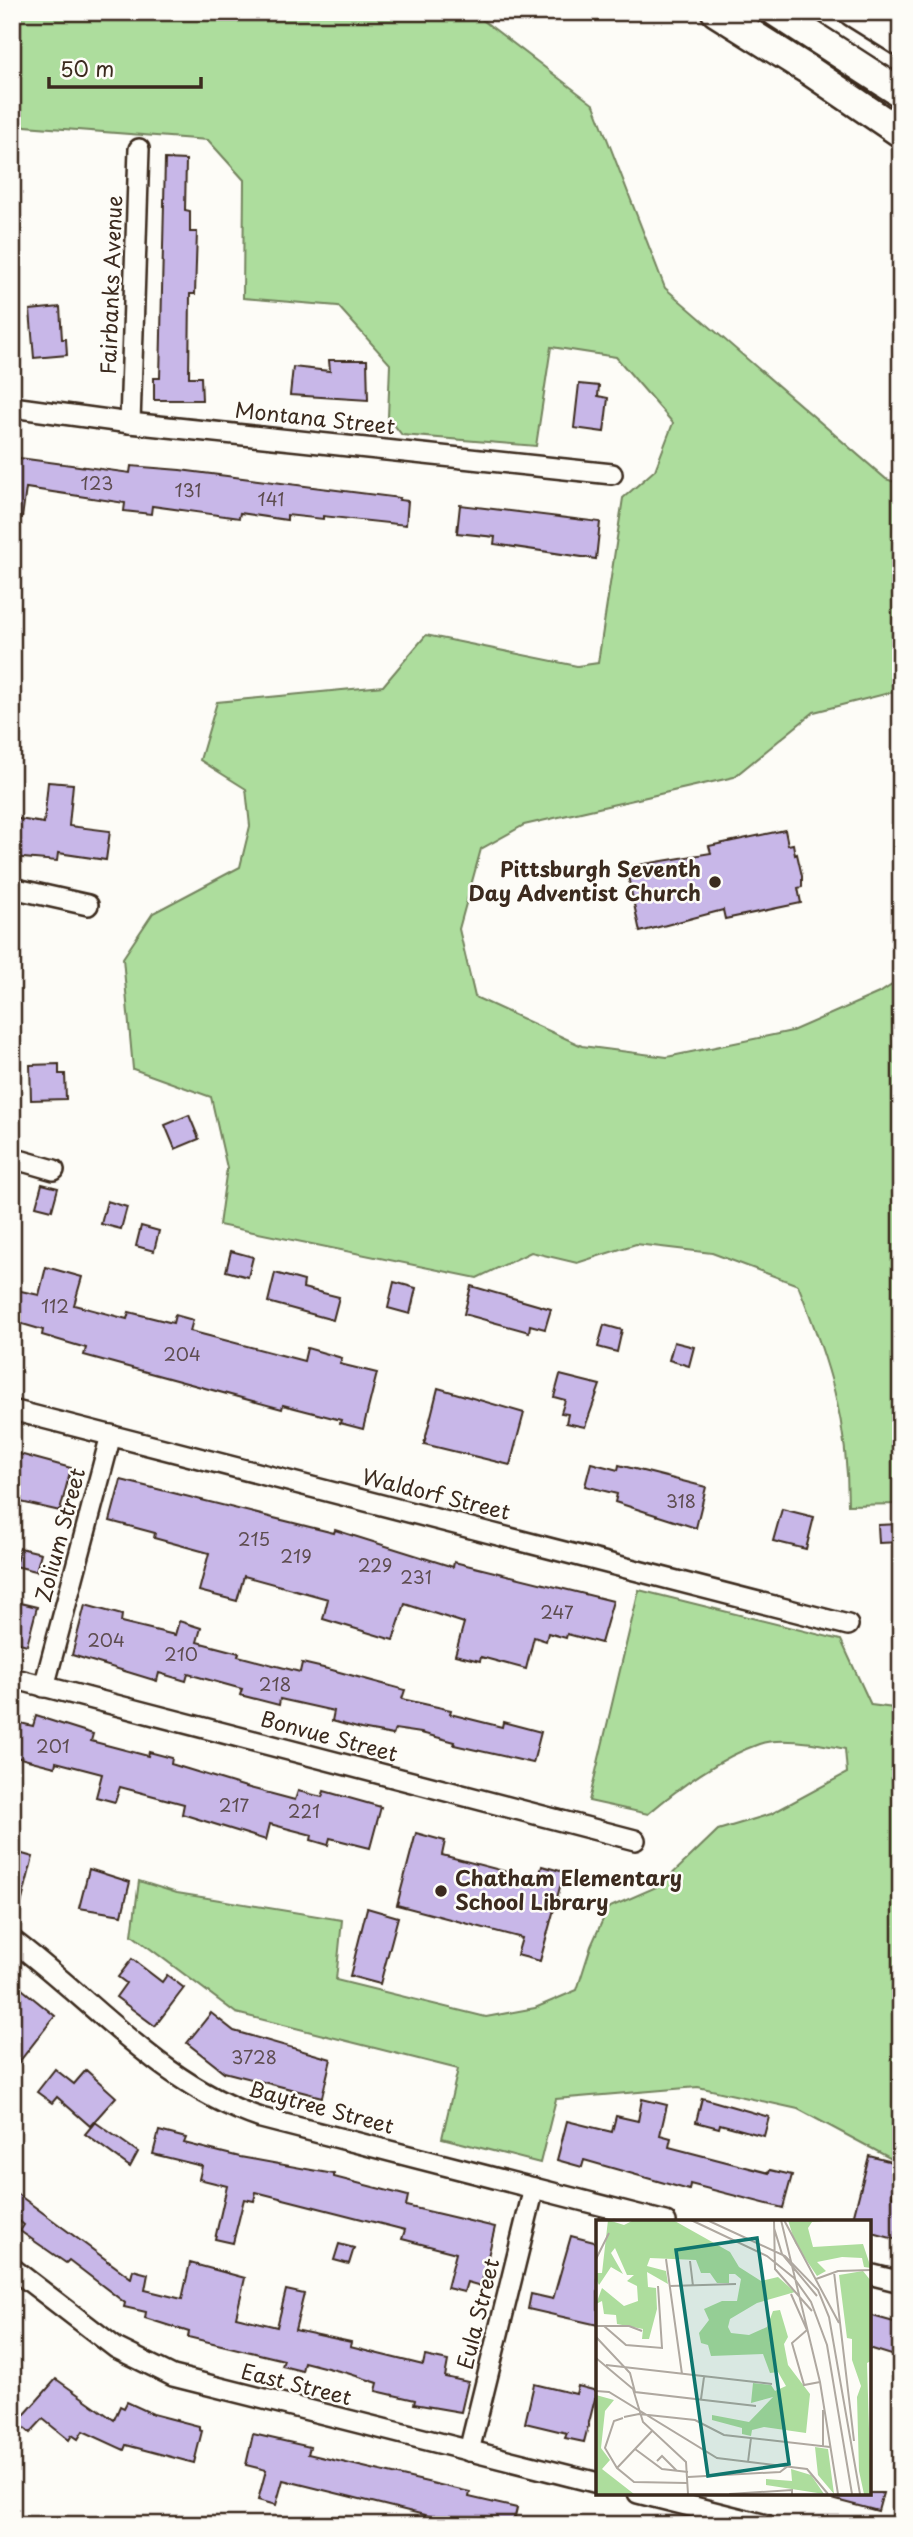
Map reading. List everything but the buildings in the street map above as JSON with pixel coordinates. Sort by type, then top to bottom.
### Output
[{"type":"highway","points":[[716,12],[901,133]]},
{"type":"highway","points":[[776,12],[901,93]]},
{"type":"highway","points":[[853,12],[901,42]]},
{"type":"street","name":"Fairbanks Avenue","points":[[130,423],[139,149]]},
{"type":"street","name":"Montana Street","points":[[12,407],[130,423],[612,474]]},
{"type":"street","points":[[12,887],[88,905]]},
{"type":"street","points":[[12,1158],[54,1170]]},
{"type":"street","name":"Waldorf Street","points":[[12,1410],[848,1625]]},
{"type":"street","name":"Zolium Street","points":[[44,1686],[111,1435]]},
{"type":"street","name":"Bonvue Street","points":[[12,1678],[635,1840]]},
{"type":"street","name":"Baytree Street","points":[[12,1940],[177,2076],[227,2105],[261,2118],[658,2220]]},
{"type":"street","name":"Eula Street","points":[[468,2451],[534,2188]]},
{"type":"street","name":"East Street","points":[[12,2267],[117,2348],[153,2369],[193,2383],[596,2483]]},
{"type":"street","points":[[871,2274],[901,2282]]},
{"type":"street","points":[[646,2495],[766,2525]]},
{"type":"green space","points":[[12,12],[472,12],[594,105],[665,288],[886,479],[901,484],[901,690],[814,712],[734,777],[524,825],[481,849],[459,929],[475,997],[582,1046],[667,1057],[792,1031],[881,992],[901,979],[901,1504],[848,1505],[845,1446],[835,1392],[798,1285],[712,1253],[636,1244],[577,1263],[531,1252],[477,1278],[219,1225],[227,1168],[211,1097],[133,1069],[123,958],[153,913],[240,867],[250,826],[246,789],[200,760],[217,702],[383,686],[426,635],[577,666],[598,663],[623,498],[655,470],[673,423],[616,357],[551,347],[536,446],[402,435],[388,417],[390,364],[338,306],[243,298],[244,180],[208,140],[12,125]]},
{"type":"green space","points":[[639,1590],[841,1640],[871,1705],[901,1709],[901,2164],[798,2109],[698,2087],[556,2099],[540,2163],[442,2138],[458,2069],[236,2013],[132,1935],[139,1881],[177,1893],[342,1920],[336,1980],[486,2017],[535,2008],[577,1990],[591,1946],[608,1908],[661,1885],[718,1830],[771,1814],[847,1773],[845,1749],[802,1742],[768,1742],[715,1765],[648,1814],[589,1801]]},
{"type":"place","name":"Pittsburgh Seventh Day Adventist Church","points":[[715,882]]},
{"type":"place","name":"Chatham Elementary School Library","points":[[441,1891]]}]
